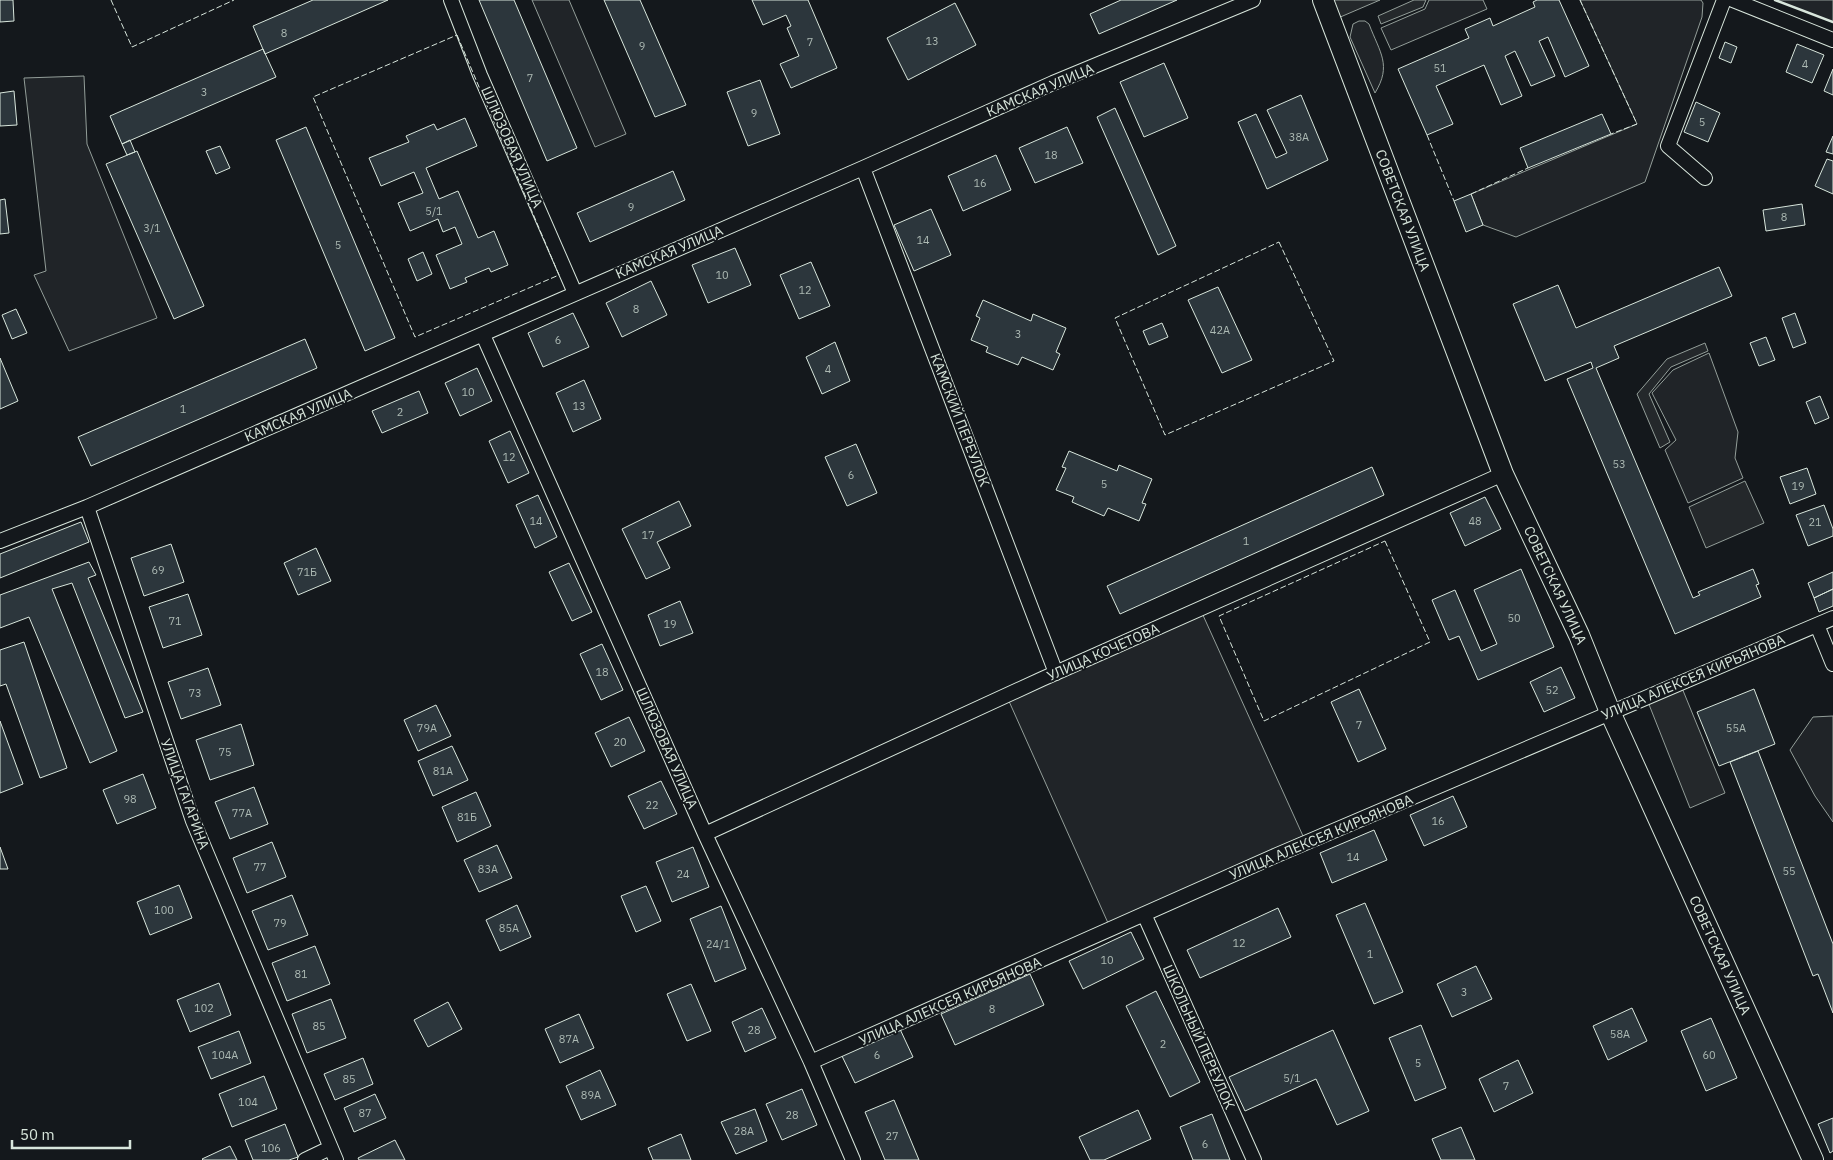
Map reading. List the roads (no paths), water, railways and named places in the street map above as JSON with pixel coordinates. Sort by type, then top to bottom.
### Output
[{"type":"main road","name":"СОВЕТСКАЯ УЛИЦА","points":[[1324,0],[1503,474],[1579,635],[1610,712],[1813,1160]]},
{"type":"street","name":"ШЛЮЗОВАЯ УЛИЦА","points":[[452,0],[480,75],[576,293]]},
{"type":"street","name":"КАМСКАЯ УЛИЦА","points":[[87,508],[1053,83],[1253,0]]},
{"type":"street","points":[[1705,178],[1668,146],[1724,0]]},
{"type":"street","points":[[1733,0],[1833,40]]},
{"type":"street","name":"КАМСКИЙ ПЕРЕУЛОК","points":[[863,168],[1056,673]]},
{"type":"street","name":"ШЛЮЗОВАЯ УЛИЦА","points":[[483,335],[705,834],[811,1062],[853,1160]]},
{"type":"street","name":"УЛИЦА КОЧЕТОВА","points":[[705,834],[1056,673],[1503,474]]},
{"type":"street","points":[[0,541],[87,508]]},
{"type":"street","name":"УЛИЦА ГАГАРИНА","points":[[87,508],[193,821],[333,1154]]},
{"type":"street","name":"УЛИЦА АЛЕКСЕЯ КИРЬЯНОВА","points":[[811,1062],[1277,855],[1833,618]]},
{"type":"street","points":[[1817,625],[1833,664]]},
{"type":"street","name":"ШКОЛЬНЫЙ ПЕРЕУЛОК","points":[[1144,914],[1254,1160]]},
{"type":"street","points":[[305,1160],[333,1154]]}]
